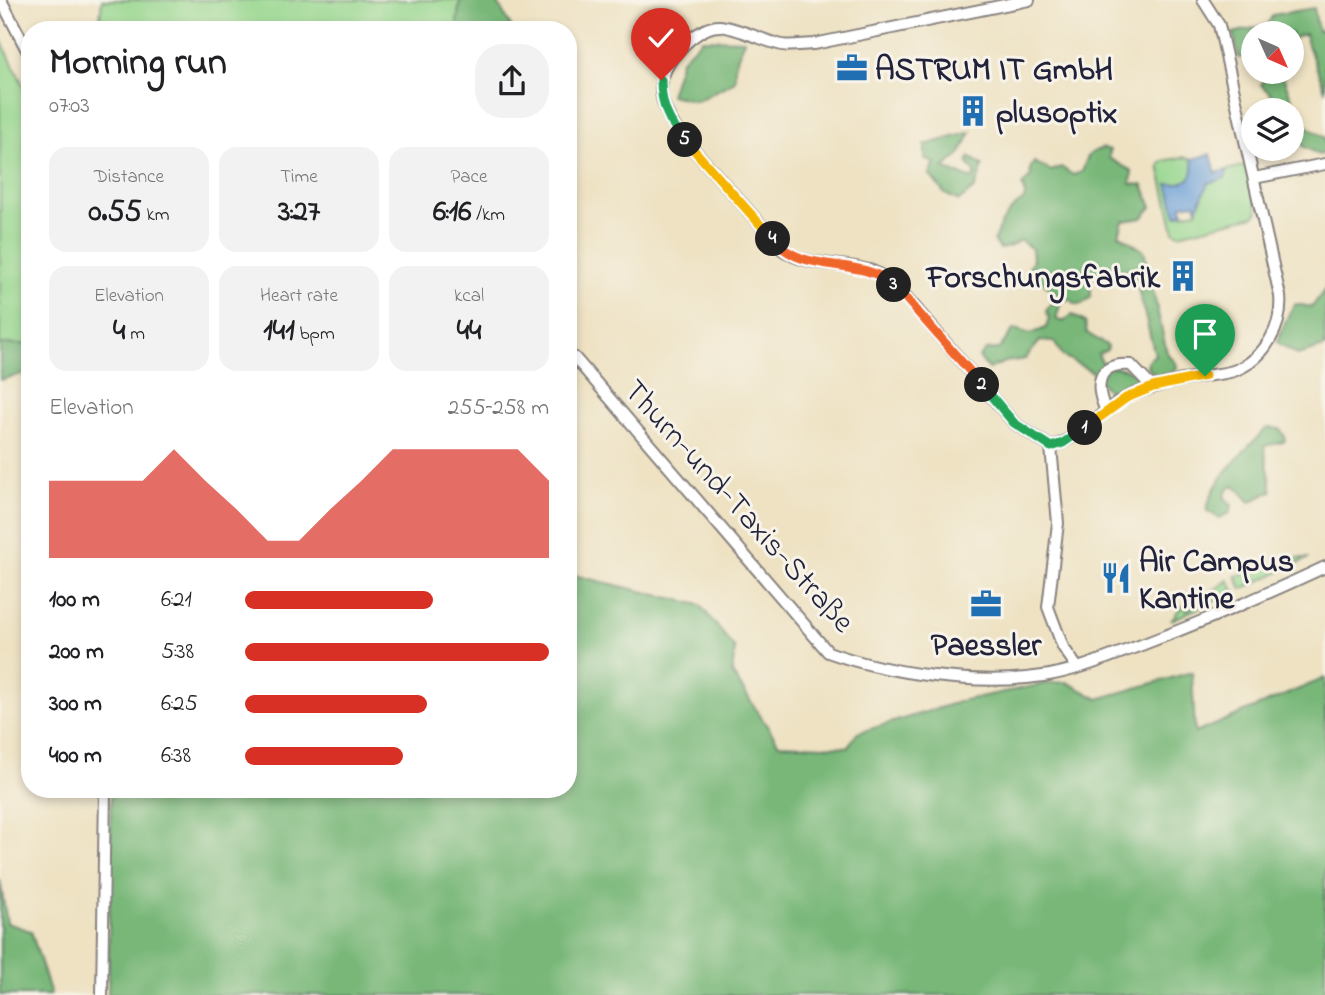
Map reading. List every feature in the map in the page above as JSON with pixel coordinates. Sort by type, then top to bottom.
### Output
[{"type":"street","points":[[1,0],[21,39]]},
{"type":"street","points":[[1029,0],[814,44],[784,46],[720,26],[707,29],[693,37],[677,52],[664,70],[661,100],[667,116],[679,133],[783,250],[800,259],[870,270],[883,276],[902,292],[1014,423],[1051,447]]},
{"type":"street","points":[[1051,447],[1063,443],[1126,398],[1153,387],[1238,369],[1255,358],[1270,341],[1279,321],[1281,304],[1219,24],[1203,0]]},
{"type":"street","points":[[1254,178],[1325,164]]},
{"type":"street","name":"Thurn-und-Taxis-Straße","points":[[577,360],[828,652],[875,666],[965,680],[1041,677],[1069,671],[1216,617],[1325,567]]},
{"type":"street","points":[[1106,411],[1099,395],[1100,381],[1106,370],[1117,364],[1131,365],[1153,387]]},
{"type":"street","points":[[1051,447],[1058,523],[1048,607],[1063,647],[1077,667]]},
{"type":"street","points":[[102,995],[104,798]]},
{"type":"green space","points":[[102,0],[460,0],[457,21],[100,21]]},
{"type":"green space","points":[[460,0],[496,0],[508,21],[457,21]]},
{"type":"green space","points":[[1314,8],[1318,31],[1325,30],[1325,91],[1304,34],[1304,21],[1269,21],[1273,15]]},
{"type":"green space","points":[[1241,31],[1239,58],[1233,33]]},
{"type":"green space","points":[[0,38],[21,81],[21,344],[0,344]]},
{"type":"green space","points":[[702,39],[744,40],[735,65],[735,81],[697,101],[670,95],[681,60]]},
{"type":"green space","points":[[1286,84],[1291,98],[1273,98],[1261,85]]},
{"type":"green space","points":[[1304,124],[1325,138],[1325,153],[1319,155],[1304,147]]},
{"type":"green space","points":[[971,132],[961,153],[944,168],[972,179],[975,173],[967,162],[970,157],[983,166],[975,188],[959,201],[945,194],[930,175],[935,163],[925,159],[925,145]]},
{"type":"green space","points":[[1103,148],[1110,150],[1109,158],[1132,171],[1131,184],[1143,185],[1152,207],[1142,218],[1123,221],[1119,234],[1144,251],[1167,353],[1176,363],[1177,368],[1169,375],[1158,377],[1147,367],[1148,360],[1155,355],[1133,268],[1091,277],[1091,297],[1082,304],[1075,304],[1071,299],[1064,300],[1028,269],[1033,260],[1032,249],[1020,240],[1000,249],[994,241],[1005,218],[1024,200],[1022,186],[1031,176],[1030,169],[1034,162],[1051,171],[1061,167],[1073,175],[1082,172],[1090,154]]},
{"type":"green space","points":[[1183,157],[1192,159],[1193,171],[1185,181],[1169,184],[1176,215],[1197,211],[1202,191],[1208,182],[1225,178],[1227,170],[1247,165],[1258,212],[1254,216],[1179,234],[1174,231],[1159,166],[1163,161]]},
{"type":"green space","points":[[1325,289],[1325,347],[1297,355],[1277,342],[1285,322],[1296,304],[1312,307]]},
{"type":"green space","points":[[1053,302],[1061,302],[1056,319],[1063,322],[1072,315],[1085,322],[1087,333],[1108,346],[1107,350],[1098,354],[1104,366],[1126,369],[1146,382],[1113,397],[1091,371],[1063,356],[1054,342],[1040,341],[1025,359],[1005,362],[988,369],[979,357],[986,350],[999,349],[1014,329],[1031,334],[1046,328],[1049,318],[1046,311]]},
{"type":"green space","points":[[0,344],[21,344],[21,374],[0,380]]},
{"type":"green space","points":[[1267,428],[1280,429],[1285,437],[1284,442],[1264,446],[1272,491],[1250,502],[1235,485],[1228,488],[1224,497],[1232,505],[1230,513],[1219,518],[1207,511],[1214,489]]},
{"type":"green space","points":[[1291,558],[1309,558],[1242,589],[1236,576],[1256,569],[1290,564]]},
{"type":"green space","points":[[577,576],[700,605],[735,649],[732,673],[779,744],[848,747],[857,733],[965,700],[1048,683],[1067,682],[1098,699],[1192,672],[1195,733],[1325,678],[1325,995],[108,995],[111,798],[577,798]]},
{"type":"green space","points":[[1228,580],[1235,592],[1171,620],[1182,606],[1187,610]]},
{"type":"green space","points":[[0,880],[7,923],[31,931],[51,995],[0,995]]},
{"type":"water","points":[[1211,154],[1216,173],[1227,170],[1225,178],[1208,183],[1197,209],[1195,203],[1182,205],[1183,213],[1176,215],[1168,184],[1189,179],[1193,171],[1192,159]]},
{"type":"place","name":"ASTRUM IT GmbH","points":[[852,68]]},
{"type":"place","name":"plusoptix","points":[[973,111]]},
{"type":"place","name":"Forschungsfabrik","points":[[1183,276]]},
{"type":"place","name":"Air Campus Kantine","points":[[1116,578]]},
{"type":"place","name":"Paessler","points":[[986,604]]},
{"type":"route","points":[[661,80],[661,100],[667,116],[679,133],[783,250],[800,259],[870,270],[883,276],[902,292],[1014,423],[1051,447],[1063,443],[1126,398],[1153,387],[1205,376]]}]
